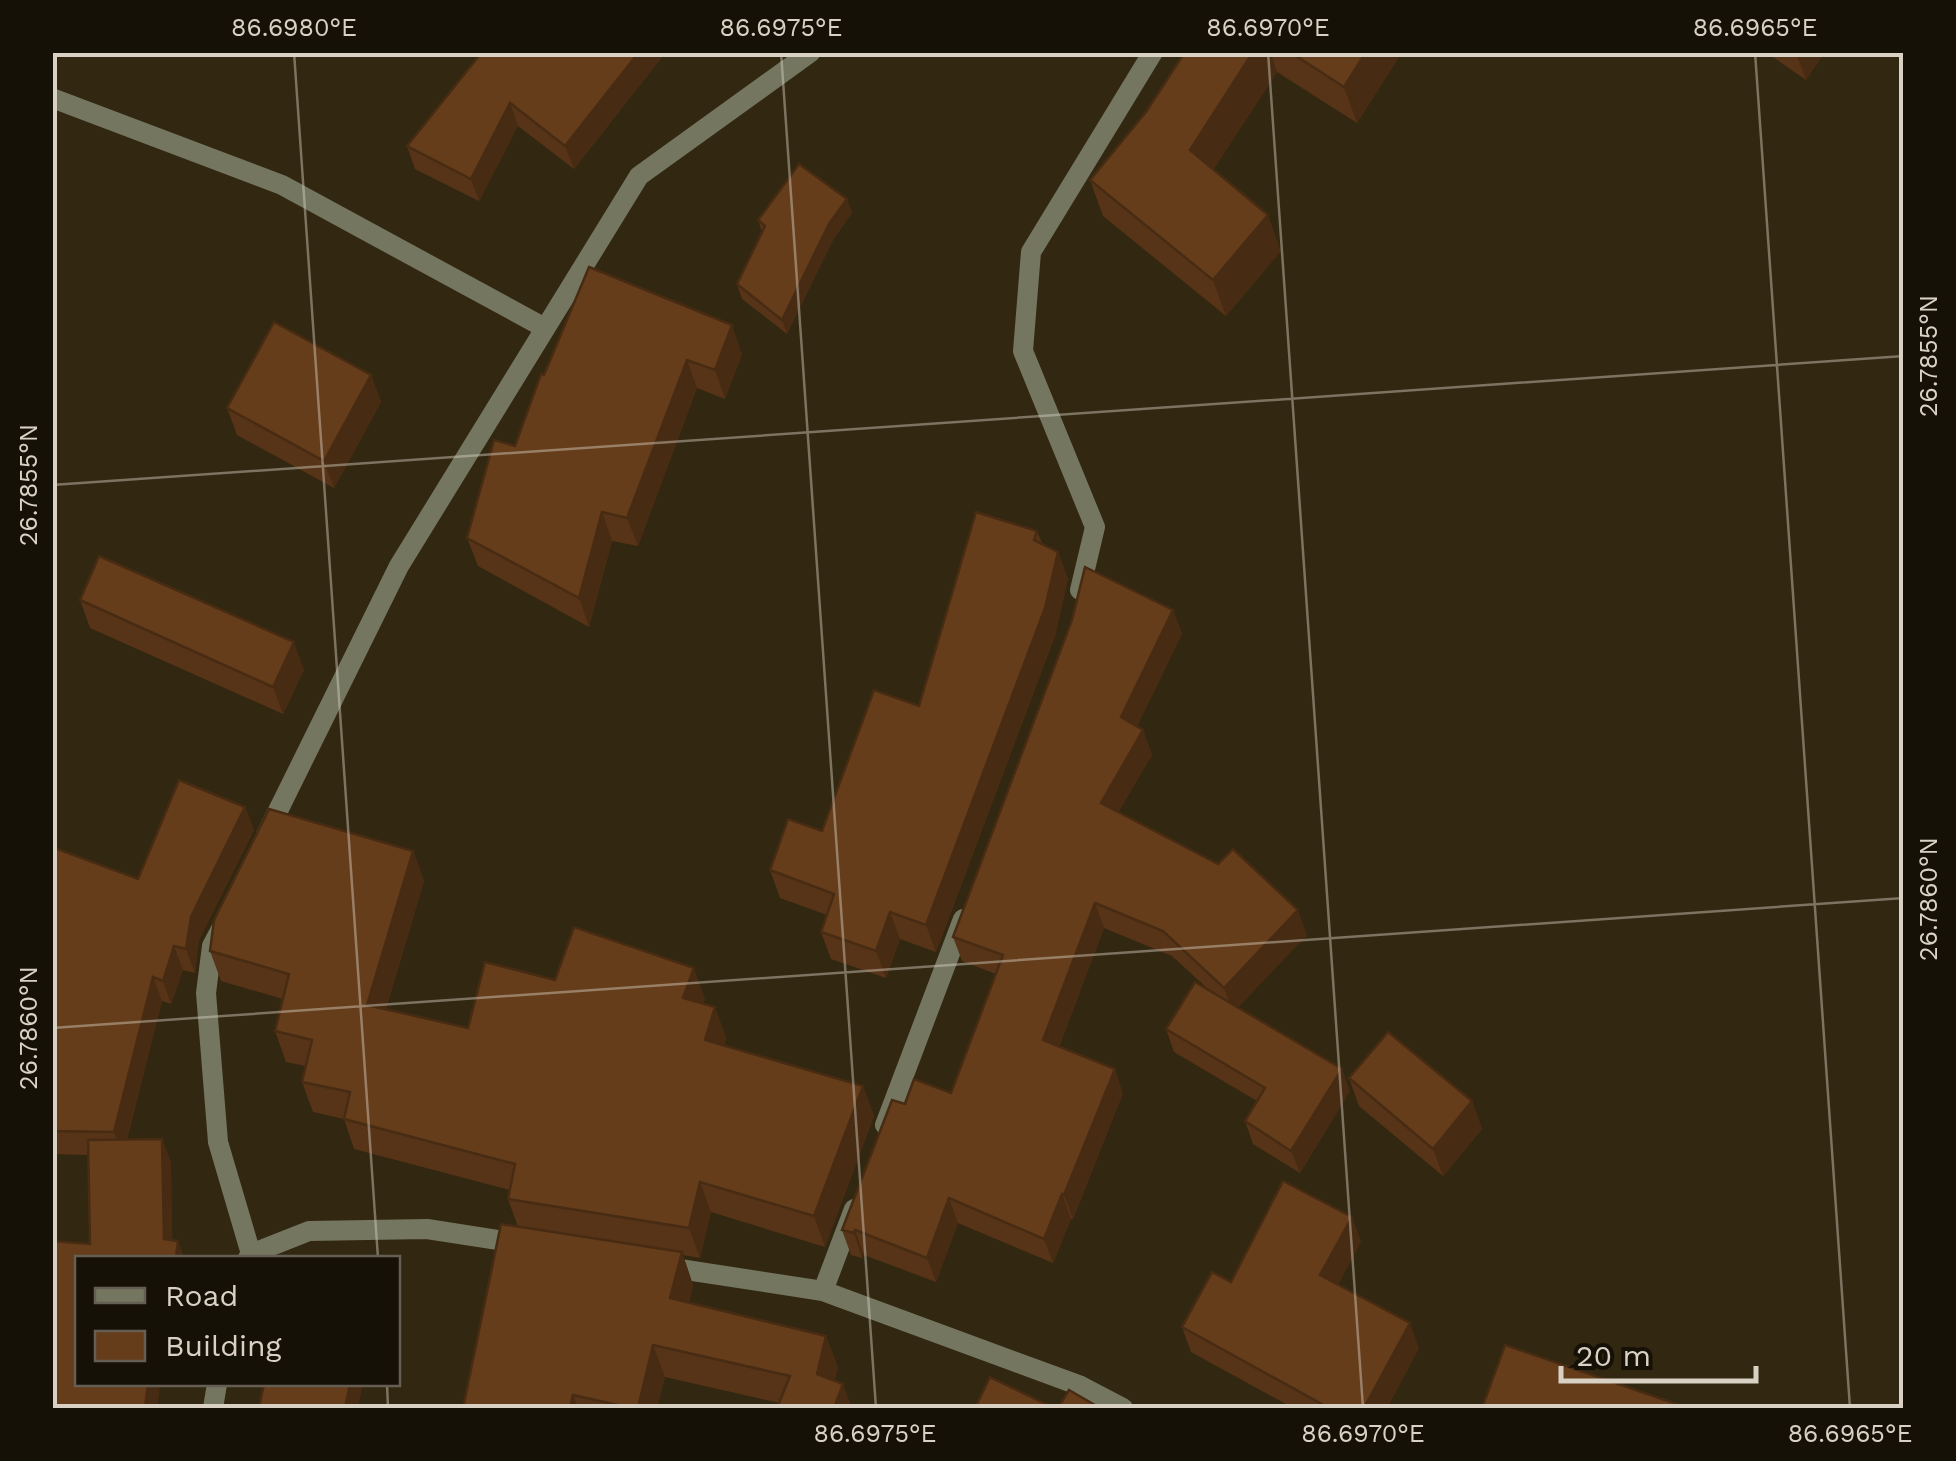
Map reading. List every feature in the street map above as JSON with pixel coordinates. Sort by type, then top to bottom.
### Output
[{"type":"street","points":[[254,860],[399,566],[640,176],[811,52]]},
{"type":"street","points":[[1077,602],[1094,527],[1023,351],[1032,252],[1153,52]]},
{"type":"street","points":[[52,98],[282,185],[545,328]]},
{"type":"street","points":[[879,1142],[970,900]]},
{"type":"street","points":[[229,912],[212,946],[206,993],[218,1142],[250,1256],[309,1232],[426,1229],[540,1246]]},
{"type":"street","points":[[822,1291],[858,1198]]},
{"type":"street","points":[[634,1261],[822,1291],[1080,1386],[1123,1408]]},
{"type":"building","points":[[482,52],[639,52],[565,146],[510,103],[471,179],[407,146]]},
{"type":"building","points":[[1185,52],[1253,52],[1190,150],[1268,215],[1213,280],[1090,180],[1146,112]]},
{"type":"building","points":[[1290,52],[1366,52],[1344,87]]},
{"type":"building","points":[[799,164],[847,199],[829,224],[782,320],[737,284],[765,226],[758,220]]},
{"type":"building","points":[[589,267],[732,325],[715,370],[687,360],[627,518],[602,512],[579,598],[467,538],[494,440],[515,446],[541,374],[544,375]]},
{"type":"building","points":[[274,322],[371,375],[324,461],[227,408]]},
{"type":"building","points":[[976,512],[1037,531],[1034,540],[1058,552],[1045,608],[926,925],[890,912],[876,951],[821,932],[834,894],[770,870],[788,819],[822,831],[874,690],[919,706]]},
{"type":"building","points":[[99,556],[294,642],[273,687],[80,600]]},
{"type":"building","points":[[1085,567],[1173,610],[1121,717],[1143,730],[1101,803],[1218,864],[1233,849],[1298,910],[1224,988],[1163,931],[1095,903],[1043,1040],[1115,1069],[1044,1239],[949,1198],[927,1258],[855,1230],[842,1230],[892,1100],[905,1104],[914,1079],[951,1093],[1003,955],[953,937],[1072,620]]},
{"type":"building","points":[[179,780],[245,807],[191,917],[186,949],[174,946],[163,981],[153,977],[114,1132],[52,1131],[52,847],[138,879]]},
{"type":"building","points":[[269,809],[413,851],[367,1005],[468,1028],[485,962],[555,980],[574,927],[694,968],[683,998],[715,1007],[705,1040],[863,1086],[814,1216],[700,1182],[689,1228],[508,1199],[515,1164],[344,1119],[350,1092],[302,1082],[312,1040],[275,1031],[289,974],[210,951],[214,920]]},
{"type":"building","points":[[1195,982],[1342,1069],[1291,1151],[1245,1121],[1265,1088],[1166,1029]]},
{"type":"building","points":[[1388,1032],[1472,1101],[1433,1149],[1349,1078]]},
{"type":"building","points":[[162,1139],[164,1239],[178,1241],[176,1256],[75,1256],[75,1386],[148,1386],[145,1408],[52,1408],[52,1241],[90,1244],[88,1140]]},
{"type":"building","points":[[1283,1181],[1352,1217],[1320,1275],[1410,1323],[1364,1408],[1329,1408],[1182,1327],[1212,1272],[1231,1282]]},
{"type":"building","points":[[501,1224],[682,1252],[670,1298],[826,1336],[817,1374],[843,1384],[834,1408],[777,1408],[790,1376],[653,1345],[638,1408],[573,1395],[570,1408],[463,1408]]},
{"type":"building","points":[[1505,1345],[1688,1408],[1482,1408]]},
{"type":"building","points":[[990,1377],[1054,1408],[975,1408]]},
{"type":"building","points":[[264,1386],[350,1386],[345,1408],[259,1408]]},
{"type":"building","points":[[1069,1390],[1100,1408],[1058,1408]]}]
